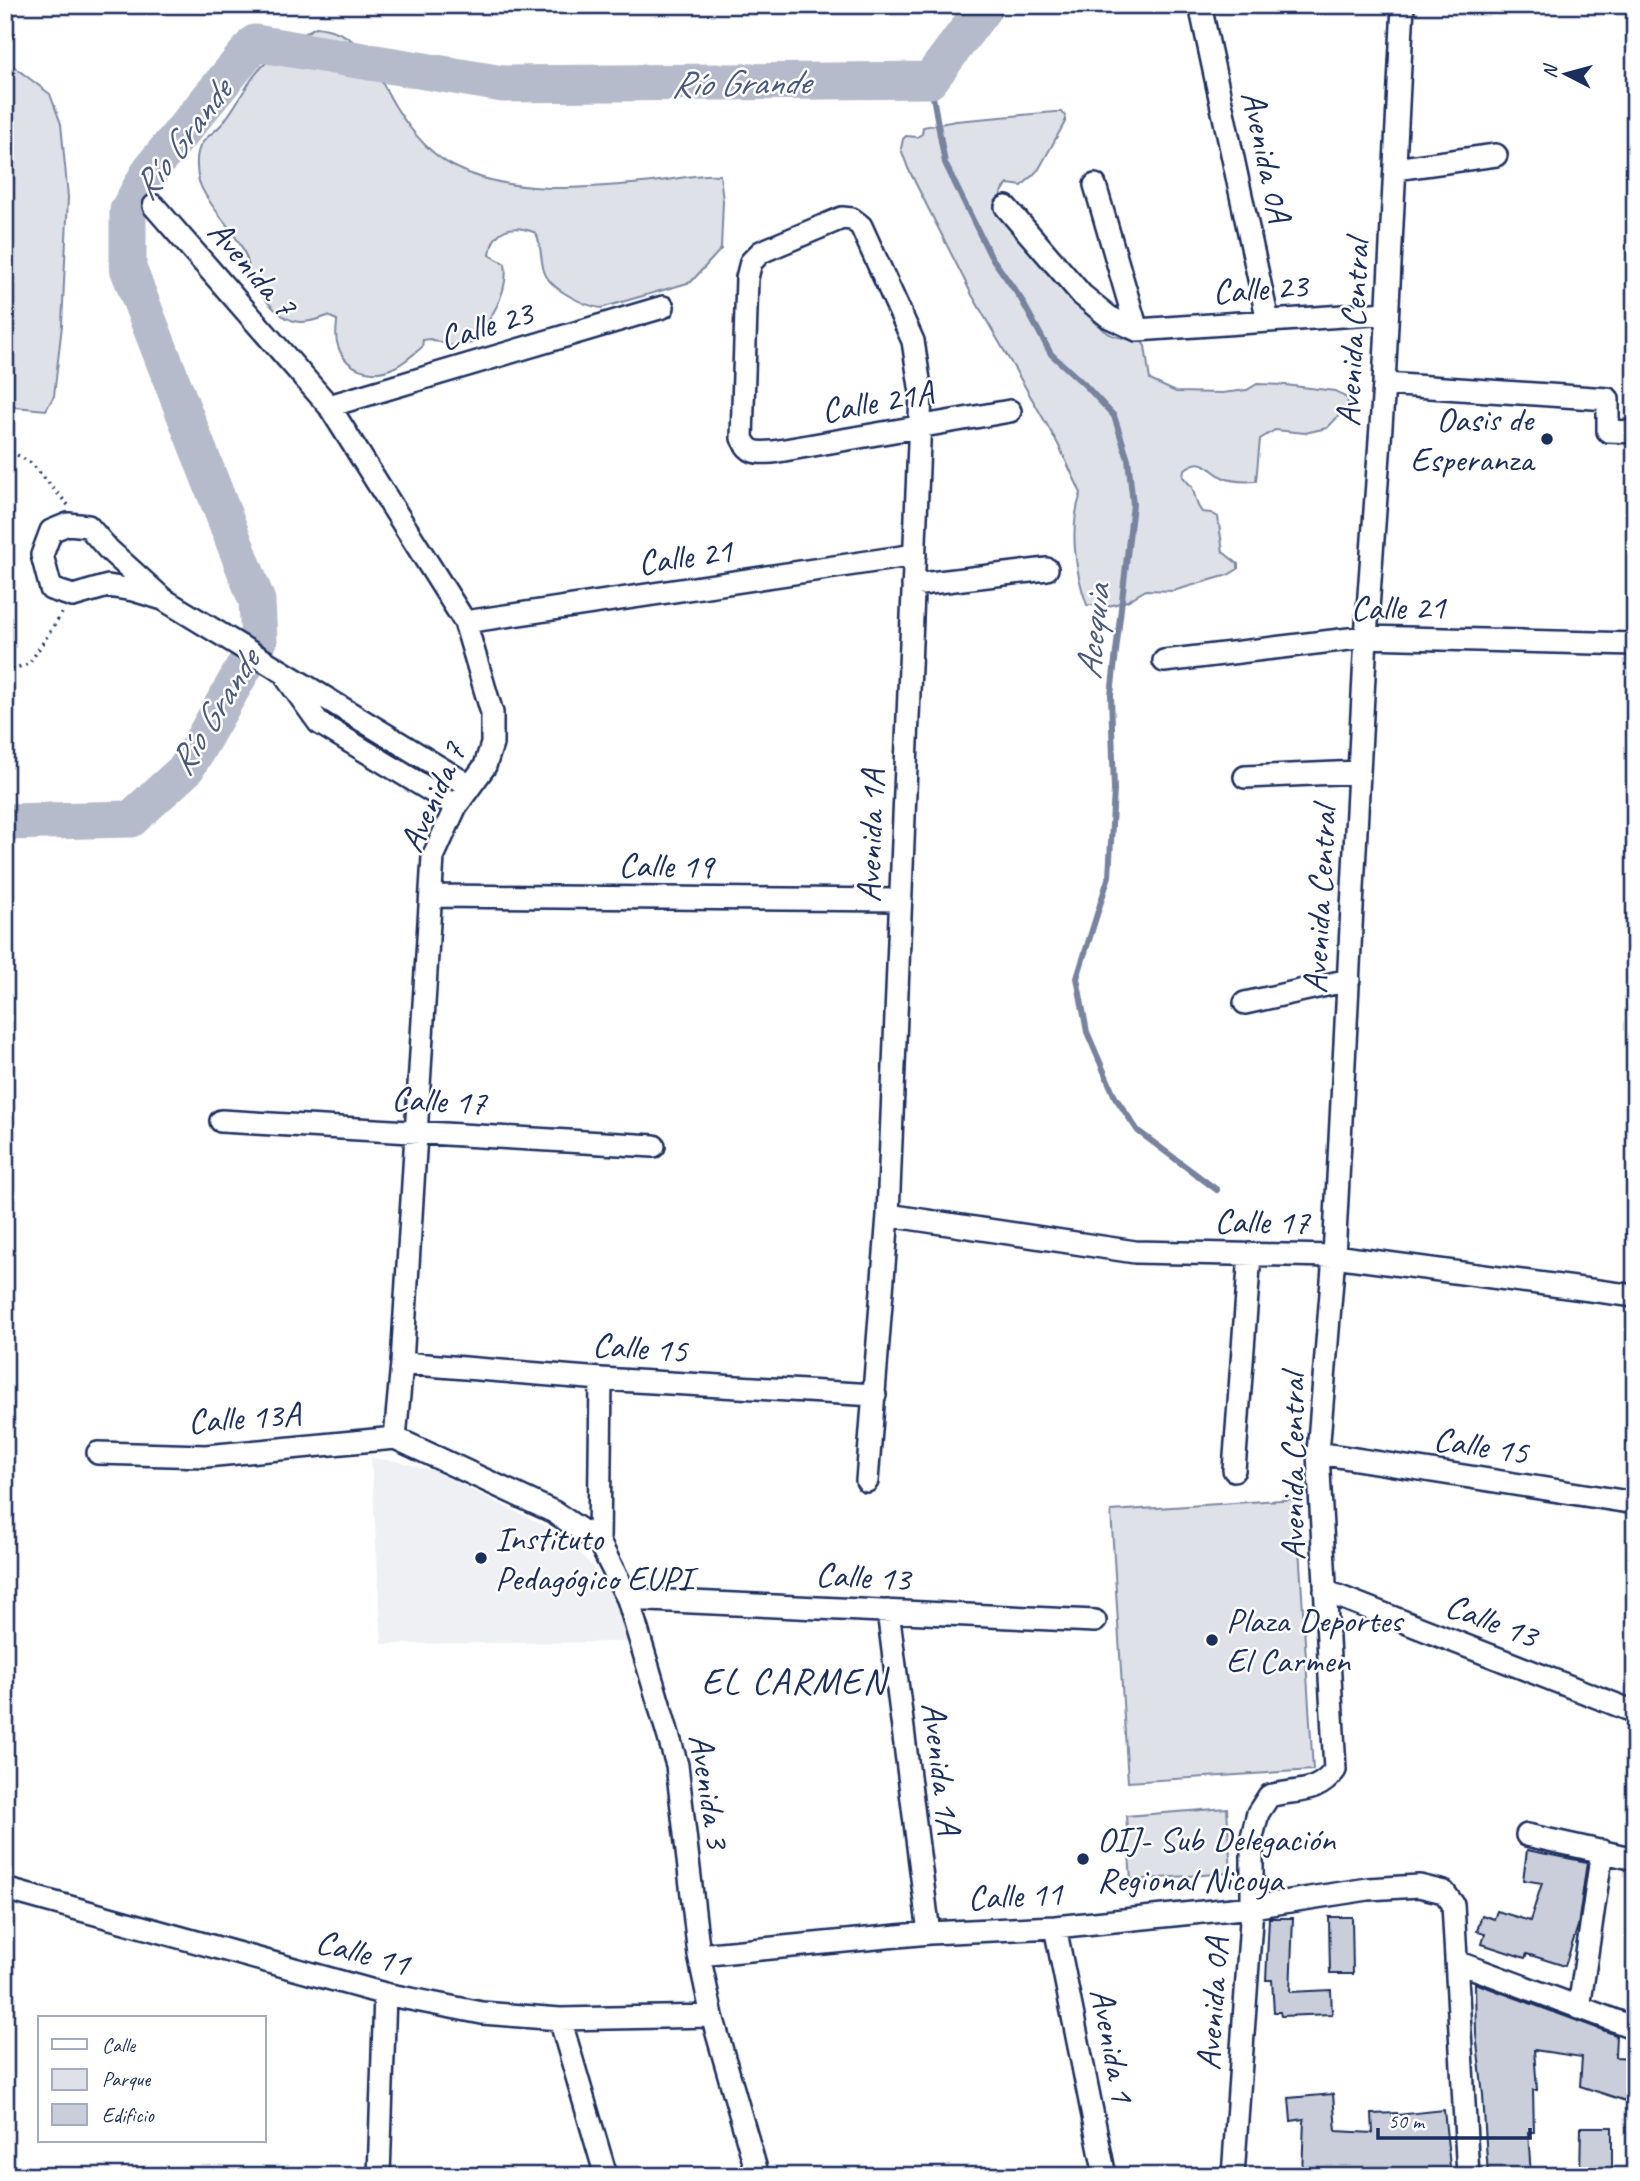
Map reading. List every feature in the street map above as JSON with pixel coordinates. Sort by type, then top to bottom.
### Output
[{"type":"street","name":"Avenida 0A","points":[[1200,5],[1268,321]]},
{"type":"street","name":"Avenida Central","points":[[1316,1788],[1326,1782],[1335,1770],[1318,1452],[1334,1256],[1366,637],[1384,384],[1403,5]]},
{"type":"street","points":[[1395,169],[1496,155]]},
{"type":"street","points":[[1095,185],[1137,330]]},
{"type":"street","name":"Avenida 7","points":[[154,206],[329,406],[465,622],[492,713],[492,744],[485,765],[456,806],[433,857],[395,1438]]},
{"type":"street","points":[[1006,207],[1083,295],[1109,317],[1137,330]]},
{"type":"street","name":"Avenida 1A","points":[[755,453],[746,448],[741,438],[747,278],[751,262],[761,252],[842,218],[852,219],[860,226],[913,341],[921,393],[888,1215],[867,1481]]},
{"type":"street","name":"Calle 23","points":[[329,406],[663,307]]},
{"type":"street","name":"Calle 23","points":[[1137,330],[1387,313]]},
{"type":"street","points":[[1384,384],[1608,399],[1608,431],[1635,432]]},
{"type":"street","name":"Calle 21A","points":[[755,453],[1010,411]]},
{"type":"street","points":[[163,599],[108,586],[73,596],[51,589],[42,555],[51,531],[68,524],[88,526],[108,549],[163,599],[470,786]]},
{"type":"street","name":"Calle 21","points":[[465,622],[915,555]]},
{"type":"street","points":[[914,585],[1047,569]]},
{"type":"street","name":"Calle 21","points":[[1164,661],[1366,637],[1635,644]]},
{"type":"street","points":[[276,668],[319,723],[456,806]]},
{"type":"street","points":[[1245,777],[1359,772]]},
{"type":"street","name":"Calle 19","points":[[431,896],[901,900]]},
{"type":"street","points":[[1245,1003],[1349,980]]},
{"type":"street","name":"Calle 17","points":[[221,1121],[654,1146]]},
{"type":"street","name":"Calle 17","points":[[888,1215],[1135,1252],[1334,1256],[1635,1296]]},
{"type":"street","points":[[1234,1470],[1250,1254]]},
{"type":"street","name":"Calle 15","points":[[402,1363],[601,1379],[875,1395]]},
{"type":"street","name":"Avenida 3","points":[[601,1379],[598,1542],[628,1599],[677,1765],[699,1955],[712,2016],[758,2176]]},
{"type":"street","points":[[395,1438],[554,1512],[598,1542]]},
{"type":"street","name":"Calle 13A","points":[[98,1453],[206,1456],[395,1438]]},
{"type":"street","name":"Calle 15","points":[[1318,1452],[1635,1503]]},
{"type":"street","name":"Calle 13","points":[[1325,1591],[1635,1712]]},
{"type":"street","name":"Calle 13","points":[[628,1599],[1095,1621]]},
{"type":"street","name":"Avenida 1A","points":[[888,1611],[929,1933]]},
{"type":"street","name":"Avenida 0A","points":[[1233,2176],[1252,1906],[1252,1837],[1258,1813],[1269,1796],[1316,1788]]},
{"type":"street","points":[[1527,1835],[1635,1859]]},
{"type":"street","points":[[1579,2008],[1602,1851]]},
{"type":"street","name":"Calle 11","points":[[699,1955],[929,1933],[1055,1927],[1252,1906],[1368,1889],[1419,1886],[1444,1892],[1453,1904],[1457,1962]]},
{"type":"street","name":"Calle 11","points":[[12,1890],[385,1994],[482,2013],[560,2019],[712,2016]]},
{"type":"street","name":"Avenida 1","points":[[1055,1927],[1105,2176]]},
{"type":"street","points":[[1468,2176],[1457,1962],[1635,2028]]},
{"type":"street","points":[[379,2176],[385,1994]]},
{"type":"street","points":[[560,2019],[606,2176]]},
{"type":"path","points":[[5,448],[31,463],[88,526]]},
{"type":"path","points":[[5,671],[29,664],[73,596]]},
{"type":"shaded area","name":"Instituto Pedagógico EUPI","points":[[371,1458],[396,1461],[434,1471],[567,1537],[603,1580],[621,1612],[629,1642],[382,1644]]},
{"type":"green space","points":[[316,27],[333,30],[358,46],[367,56],[402,117],[422,141],[445,161],[476,176],[525,186],[576,188],[720,175],[723,201],[721,249],[691,282],[601,308],[577,300],[553,284],[544,271],[536,233],[512,228],[500,234],[492,246],[490,255],[505,264],[504,285],[497,306],[472,343],[452,346],[430,339],[423,340],[422,347],[395,367],[377,372],[359,369],[345,359],[340,351],[336,339],[337,320],[328,316],[307,322],[294,321],[280,314],[263,296],[249,276],[248,264],[238,240],[205,195],[198,173],[197,155],[200,147],[226,119],[254,76],[282,48]]},
{"type":"green space","points":[[5,60],[50,94],[61,124],[68,197],[62,325],[54,396],[46,410],[5,406]]},
{"type":"green space","points":[[1062,112],[1065,122],[1039,169],[1022,186],[1008,184],[1001,195],[999,208],[1003,218],[1030,253],[1100,327],[1117,337],[1142,342],[1145,346],[1150,380],[1176,392],[1222,393],[1247,390],[1257,384],[1285,385],[1335,391],[1348,399],[1347,407],[1327,428],[1305,433],[1275,430],[1260,439],[1256,481],[1226,479],[1200,464],[1184,470],[1183,477],[1192,487],[1202,512],[1218,517],[1223,552],[1238,564],[1238,569],[1228,575],[1173,591],[1146,590],[1127,601],[1109,606],[1087,605],[1079,579],[1074,535],[1081,493],[1058,444],[972,295],[901,149],[906,136],[917,137],[922,134],[923,127],[956,121]]},
{"type":"green space","name":"Plaza Deportes El Carmen","points":[[1296,1499],[1313,1770],[1128,1782],[1111,1511]]},
{"type":"green space","points":[[1227,1808],[1231,1873],[1131,1880],[1126,1816]]},
{"type":"building","points":[[1527,1850],[1587,1862],[1578,1926],[1565,1966],[1527,1954],[1525,1958],[1482,1944],[1485,1934],[1477,1931],[1482,1915],[1494,1919],[1497,1911],[1530,1921],[1542,1883],[1523,1880]]},
{"type":"building","points":[[1329,1917],[1352,1917],[1353,1974],[1330,1974]]},
{"type":"building","points":[[1269,1918],[1293,1918],[1290,1992],[1331,1990],[1332,2014],[1281,2016],[1280,2012],[1274,2012],[1272,1980],[1266,1980]]},
{"type":"building","points":[[1475,1983],[1616,2035],[1615,2057],[1635,2058],[1635,2104],[1580,2086],[1582,2057],[1534,2050],[1537,2090],[1533,2090],[1534,2132],[1528,2132],[1531,2176],[1488,2176],[1476,2034]]},
{"type":"building","points":[[1333,2094],[1336,2131],[1373,2133],[1372,2114],[1397,2115],[1444,2110],[1451,2176],[1302,2176],[1304,2119],[1291,2121],[1289,2098]]},
{"type":"building","points":[[1581,2127],[1612,2127],[1612,2170],[1601,2170],[1601,2176],[1580,2176]]},
{"type":"waterway","name":"Río Grande","points":[[5,822],[131,819],[186,769],[259,641],[257,601],[128,268],[128,210],[151,169],[255,43],[503,84],[930,80],[986,5]]},
{"type":"waterway","name":"Acequia","points":[[930,80],[945,163],[990,255],[1021,299],[1051,354],[1114,416],[1128,459],[1133,504],[1111,695],[1114,790],[1109,876],[1077,978],[1087,1032],[1115,1097],[1138,1131],[1217,1190]]},
{"type":"place","name":"Oasis de Esperanza","points":[[1547,439]]},
{"type":"place","name":"Instituto Pedagógico EUPI","points":[[481,1558]]},
{"type":"place","name":"Plaza Deportes El Carmen","points":[[1212,1640]]},
{"type":"place","name":"OIJ- Sub Delegación Regional Nicoya","points":[[1083,1859]]},
{"type":"district","name":"EL CARMEN","points":[[794,1680]]}]
